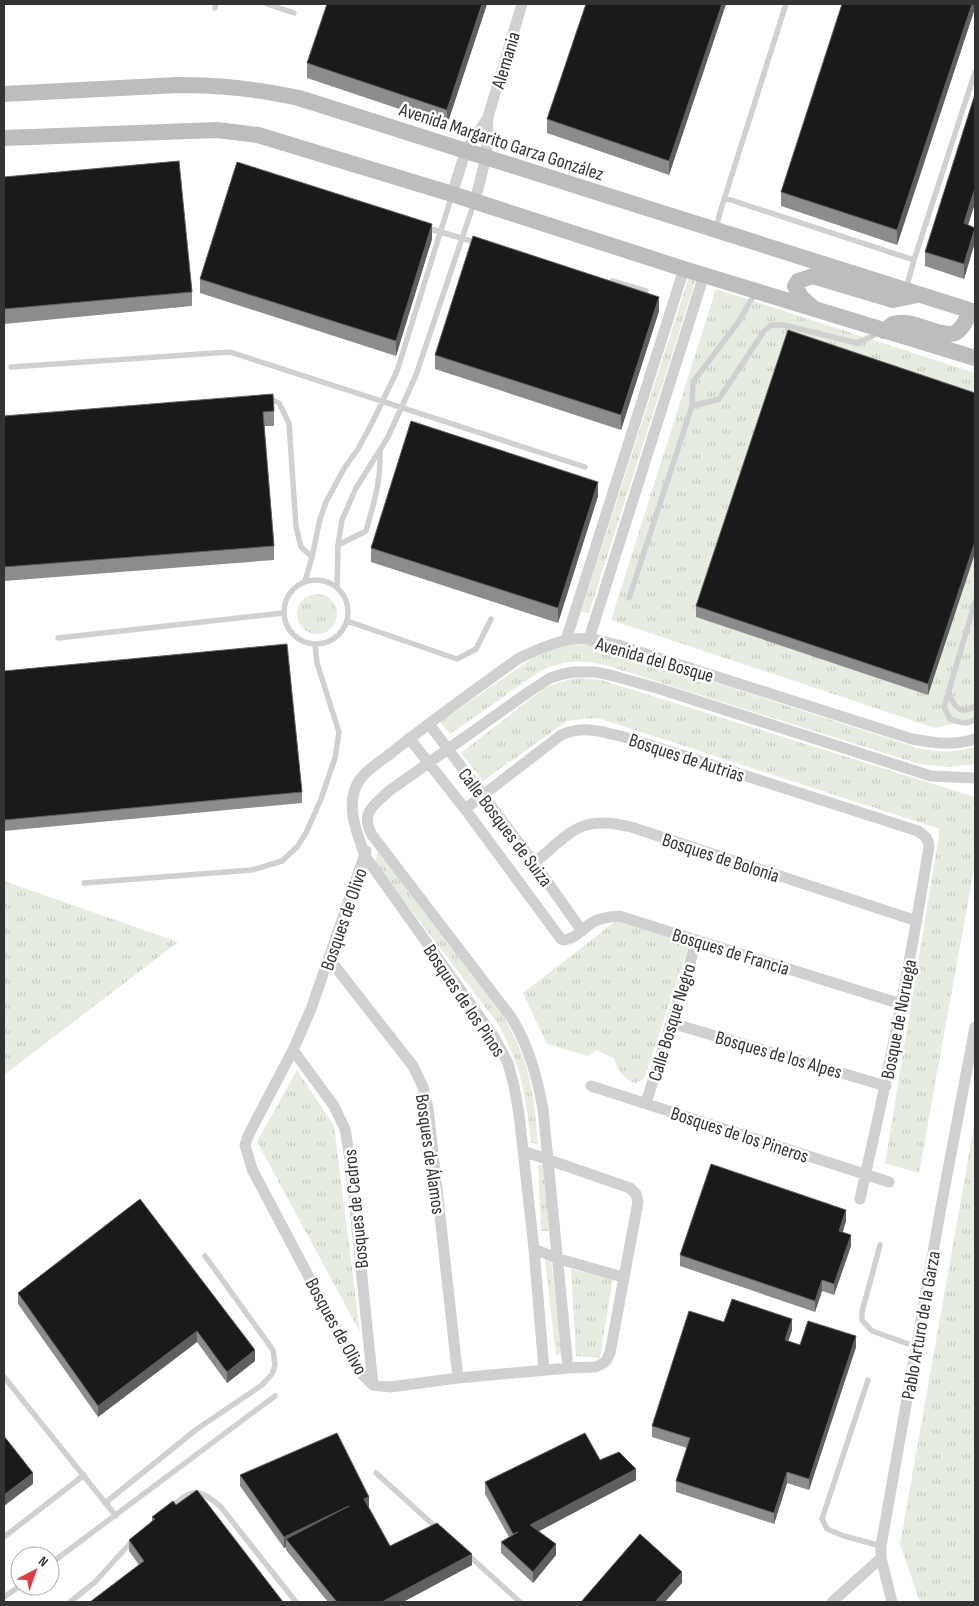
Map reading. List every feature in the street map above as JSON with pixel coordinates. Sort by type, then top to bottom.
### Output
[{"type":"main road","name":"Avenida Margarito Garza González","points":[[4,94],[178,85],[234,86],[300,98],[716,231],[973,310]]},
{"type":"main road","points":[[4,138],[217,130],[258,135],[475,201],[814,310],[975,358]]},
{"type":"main road","points":[[814,310],[796,292],[795,286],[798,280],[805,277],[813,276],[893,300],[912,292]]},
{"type":"main road","points":[[884,331],[894,324],[903,323],[947,334],[955,333],[964,324],[973,310]]},
{"type":"street","name":"Alemania","points":[[475,201],[486,157],[488,117],[522,4]]},
{"type":"street","name":"Alemania","points":[[452,194],[466,150],[488,117]]},
{"type":"street","points":[[566,640],[684,269]]},
{"type":"street","points":[[590,639],[704,275]]},
{"type":"street","name":"Avenida del Bosque","points":[[353,798],[357,784],[362,777],[409,738],[519,658],[539,648],[566,640],[590,639],[621,646],[912,739],[936,744],[958,744],[975,739]]},
{"type":"street","name":"Avenida del Bosque","points":[[366,817],[373,806],[388,792],[447,748],[550,678],[574,672],[595,672],[660,689],[931,776],[975,778]]},
{"type":"street","name":"Calle Bosques de Suiza","points":[[429,724],[534,863],[582,931]]},
{"type":"street","name":"Bosques de Autrias","points":[[465,809],[482,794],[561,735],[572,730],[590,729],[631,739],[918,831],[926,838]]},
{"type":"street","name":"Calle Bosques de Suiza","points":[[409,738],[465,809],[558,936],[564,940]]},
{"type":"street","name":"Bosques de los Pinos","points":[[353,798],[354,821],[365,856],[494,1036],[508,1064],[514,1086],[523,1151],[534,1248],[544,1370]]},
{"type":"street","name":"Bosques de los Pinos","points":[[366,817],[368,828],[372,835],[519,1030],[537,1076],[543,1110],[559,1259],[568,1368]]},
{"type":"street","name":"Bosques de Bolonia","points":[[534,863],[574,830],[584,825],[611,822],[917,921]]},
{"type":"street","name":"Bosques de Olivo","points":[[372,835],[330,960],[311,1009],[293,1050],[249,1134],[246,1145],[247,1156],[252,1169],[358,1370],[373,1384],[390,1387],[458,1378],[594,1367],[600,1366],[606,1361],[610,1353],[638,1202],[636,1194],[630,1188],[523,1151]]},
{"type":"street","name":"Bosque de Noruega","points":[[860,1199],[886,1086],[917,921],[929,847],[926,838]]},
{"type":"street","name":"Bosques de Francia","points":[[564,940],[574,937],[594,921],[606,917],[619,916],[901,1004]]},
{"type":"street","name":"Calle Bosque Negro","points":[[646,1103],[697,940]]},
{"type":"street","name":"Bosques de Álamos","points":[[330,960],[413,1066],[423,1087],[428,1108],[458,1378]]},
{"type":"street","name":"Bosques de los Alpes","points":[[671,1023],[886,1086]]},
{"type":"street","name":"Pablo Arturo de la Garza","points":[[892,1602],[881,1558],[881,1546],[975,1027]]},
{"type":"street","name":"Bosques de Cedros","points":[[293,1050],[334,1106],[345,1129],[373,1384]]},
{"type":"street","name":"Bosques de los Pineros","points":[[591,1086],[889,1182]]},
{"type":"street","points":[[534,1248],[559,1259],[623,1277]]},
{"type":"street","points":[[832,1602],[881,1558]]},
{"type":"lane","points":[[267,4],[294,13]]},
{"type":"lane","points":[[716,231],[724,198],[786,4]]},
{"type":"lane","points":[[912,292],[914,260],[975,72]]},
{"type":"lane","points":[[305,581],[326,502],[345,466],[358,449],[397,371],[452,194]]},
{"type":"lane","points":[[724,198],[914,260]]},
{"type":"lane","points":[[337,587],[338,545],[342,520],[347,505],[388,437],[416,375],[475,201]]},
{"type":"lane","points":[[421,226],[480,244]]},
{"type":"lane","points":[[609,281],[646,291]]},
{"type":"lane","points":[[629,598],[692,406],[693,382],[739,321],[756,291]]},
{"type":"lane","points":[[692,406],[718,399],[764,330],[771,325],[783,325],[857,343],[884,331]]},
{"type":"lane","points":[[10,367],[230,352],[585,467]]},
{"type":"lane","points":[[261,396],[279,402],[289,423],[296,527],[301,547],[312,557]]},
{"type":"lane","points":[[338,545],[366,531],[378,488],[380,451]]},
{"type":"lane","points":[[316,579],[323,580],[337,587],[346,600],[348,614],[347,621],[338,635],[332,640],[315,644],[302,641],[291,633],[286,624],[284,605],[287,596],[293,588],[305,581],[316,579]]},
{"type":"lane","points":[[975,602],[944,707],[950,719],[963,724],[975,719]]},
{"type":"lane","points":[[58,638],[284,613]]},
{"type":"lane","points":[[347,621],[457,659],[476,649],[491,619]]},
{"type":"lane","points":[[84,883],[252,870],[282,861],[297,847],[306,833],[320,799],[335,758],[339,738],[334,714],[316,663],[315,644]]},
{"type":"lane","points":[[948,691],[954,706],[960,710],[971,709],[975,706]]},
{"type":"lane","points":[[880,1246],[862,1312],[862,1320],[872,1330],[917,1347]]},
{"type":"lane","points":[[105,1503],[197,1429],[262,1384],[272,1374],[276,1365],[273,1350],[205,1256]]},
{"type":"lane","points":[[4,1377],[116,1516]]},
{"type":"lane","points":[[868,1380],[822,1518],[826,1529],[881,1546]]},
{"type":"lane","points":[[60,1557],[275,1396]]},
{"type":"lane","points":[[376,1473],[448,1538]]},
{"type":"lane","points":[[4,1537],[84,1475]]},
{"type":"lane","points":[[165,1512],[187,1494],[195,1492],[210,1498],[220,1506],[296,1602]]},
{"type":"lane","points":[[70,1602],[94,1582],[138,1536]]},
{"type":"lane","points":[[462,1550],[520,1602]]},
{"type":"green space","points":[[690,274],[697,276],[589,613],[581,612]]},
{"type":"green space","points":[[716,289],[975,373],[975,719],[935,728],[611,620]]},
{"type":"green space","points":[[321,594],[328,597],[334,603],[337,614],[336,622],[328,631],[321,634],[313,634],[306,631],[298,622],[297,610],[300,603],[309,595]]},
{"type":"green space","points":[[592,644],[921,749],[948,751],[975,747],[975,764],[949,767],[919,764],[605,665],[579,661],[556,665],[539,672],[450,734],[440,722],[533,658],[554,649],[571,645]]},
{"type":"green space","points":[[581,678],[601,680],[975,797],[975,863],[919,1173],[885,1163],[940,829],[598,718],[567,721],[483,781],[461,753],[546,687]]},
{"type":"green space","points":[[378,852],[503,1016],[512,1032],[529,1078],[535,1109],[538,1144],[531,1143],[527,1109],[517,1065],[496,1021],[375,863]]},
{"type":"green space","points":[[4,881],[178,942],[4,1075]]},
{"type":"green space","points":[[616,921],[690,943],[644,1079],[635,1083],[621,1074],[614,1058],[596,1050],[588,1056],[547,1044],[523,993]]},
{"type":"green space","points":[[297,1070],[334,1126],[360,1332],[257,1142]]},
{"type":"green space","points":[[975,1120],[975,1602],[920,1602],[900,1544]]},
{"type":"green space","points":[[538,1165],[544,1165],[549,1231],[541,1231]]},
{"type":"green space","points":[[545,1260],[551,1261],[562,1353],[556,1355]]},
{"type":"green space","points":[[571,1269],[613,1279],[600,1358],[576,1356]]},
{"type":"building","points":[[327,4],[482,4],[447,110],[307,63]]},
{"type":"building","points":[[586,4],[722,4],[669,161],[547,119]]},
{"type":"building","points":[[842,4],[972,4],[897,230],[781,192]]},
{"type":"building","points":[[975,94],[975,188],[964,223],[975,228],[964,264],[925,252]]},
{"type":"building","points":[[179,161],[192,292],[4,309],[4,177]]},
{"type":"building","points":[[237,162],[432,224],[396,341],[200,279]]},
{"type":"building","points":[[473,236],[659,297],[621,415],[435,355]]},
{"type":"building","points":[[788,330],[975,393],[975,542],[928,684],[696,606]]},
{"type":"building","points":[[273,394],[274,411],[263,412],[274,546],[4,567],[4,416]]},
{"type":"building","points":[[411,421],[598,482],[558,608],[371,548]]},
{"type":"building","points":[[287,644],[302,792],[4,820],[4,671]]},
{"type":"building","points":[[711,1164],[846,1210],[839,1231],[851,1235],[834,1284],[822,1280],[815,1301],[680,1255]]},
{"type":"building","points":[[140,1199],[255,1350],[227,1372],[197,1331],[98,1406],[18,1293]]},
{"type":"building","points":[[732,1299],[792,1319],[785,1340],[800,1345],[808,1321],[856,1336],[809,1479],[787,1472],[774,1513],[676,1481],[690,1438],[652,1426],[689,1311],[724,1322]]},
{"type":"building","points":[[337,1433],[369,1497],[364,1499],[390,1546],[437,1523],[472,1554],[382,1602],[337,1602],[286,1539],[349,1506],[284,1537],[240,1475]]},
{"type":"building","points":[[585,1433],[600,1460],[619,1452],[636,1469],[530,1525],[556,1544],[533,1572],[501,1542],[518,1532],[513,1534],[485,1482]]},
{"type":"building","points":[[4,1436],[33,1473],[4,1495]]},
{"type":"building","points":[[197,1490],[283,1602],[90,1602],[144,1561],[129,1540],[155,1519],[152,1517],[173,1501],[176,1505]]},
{"type":"building","points":[[640,1534],[682,1572],[655,1602],[581,1602]]}]
